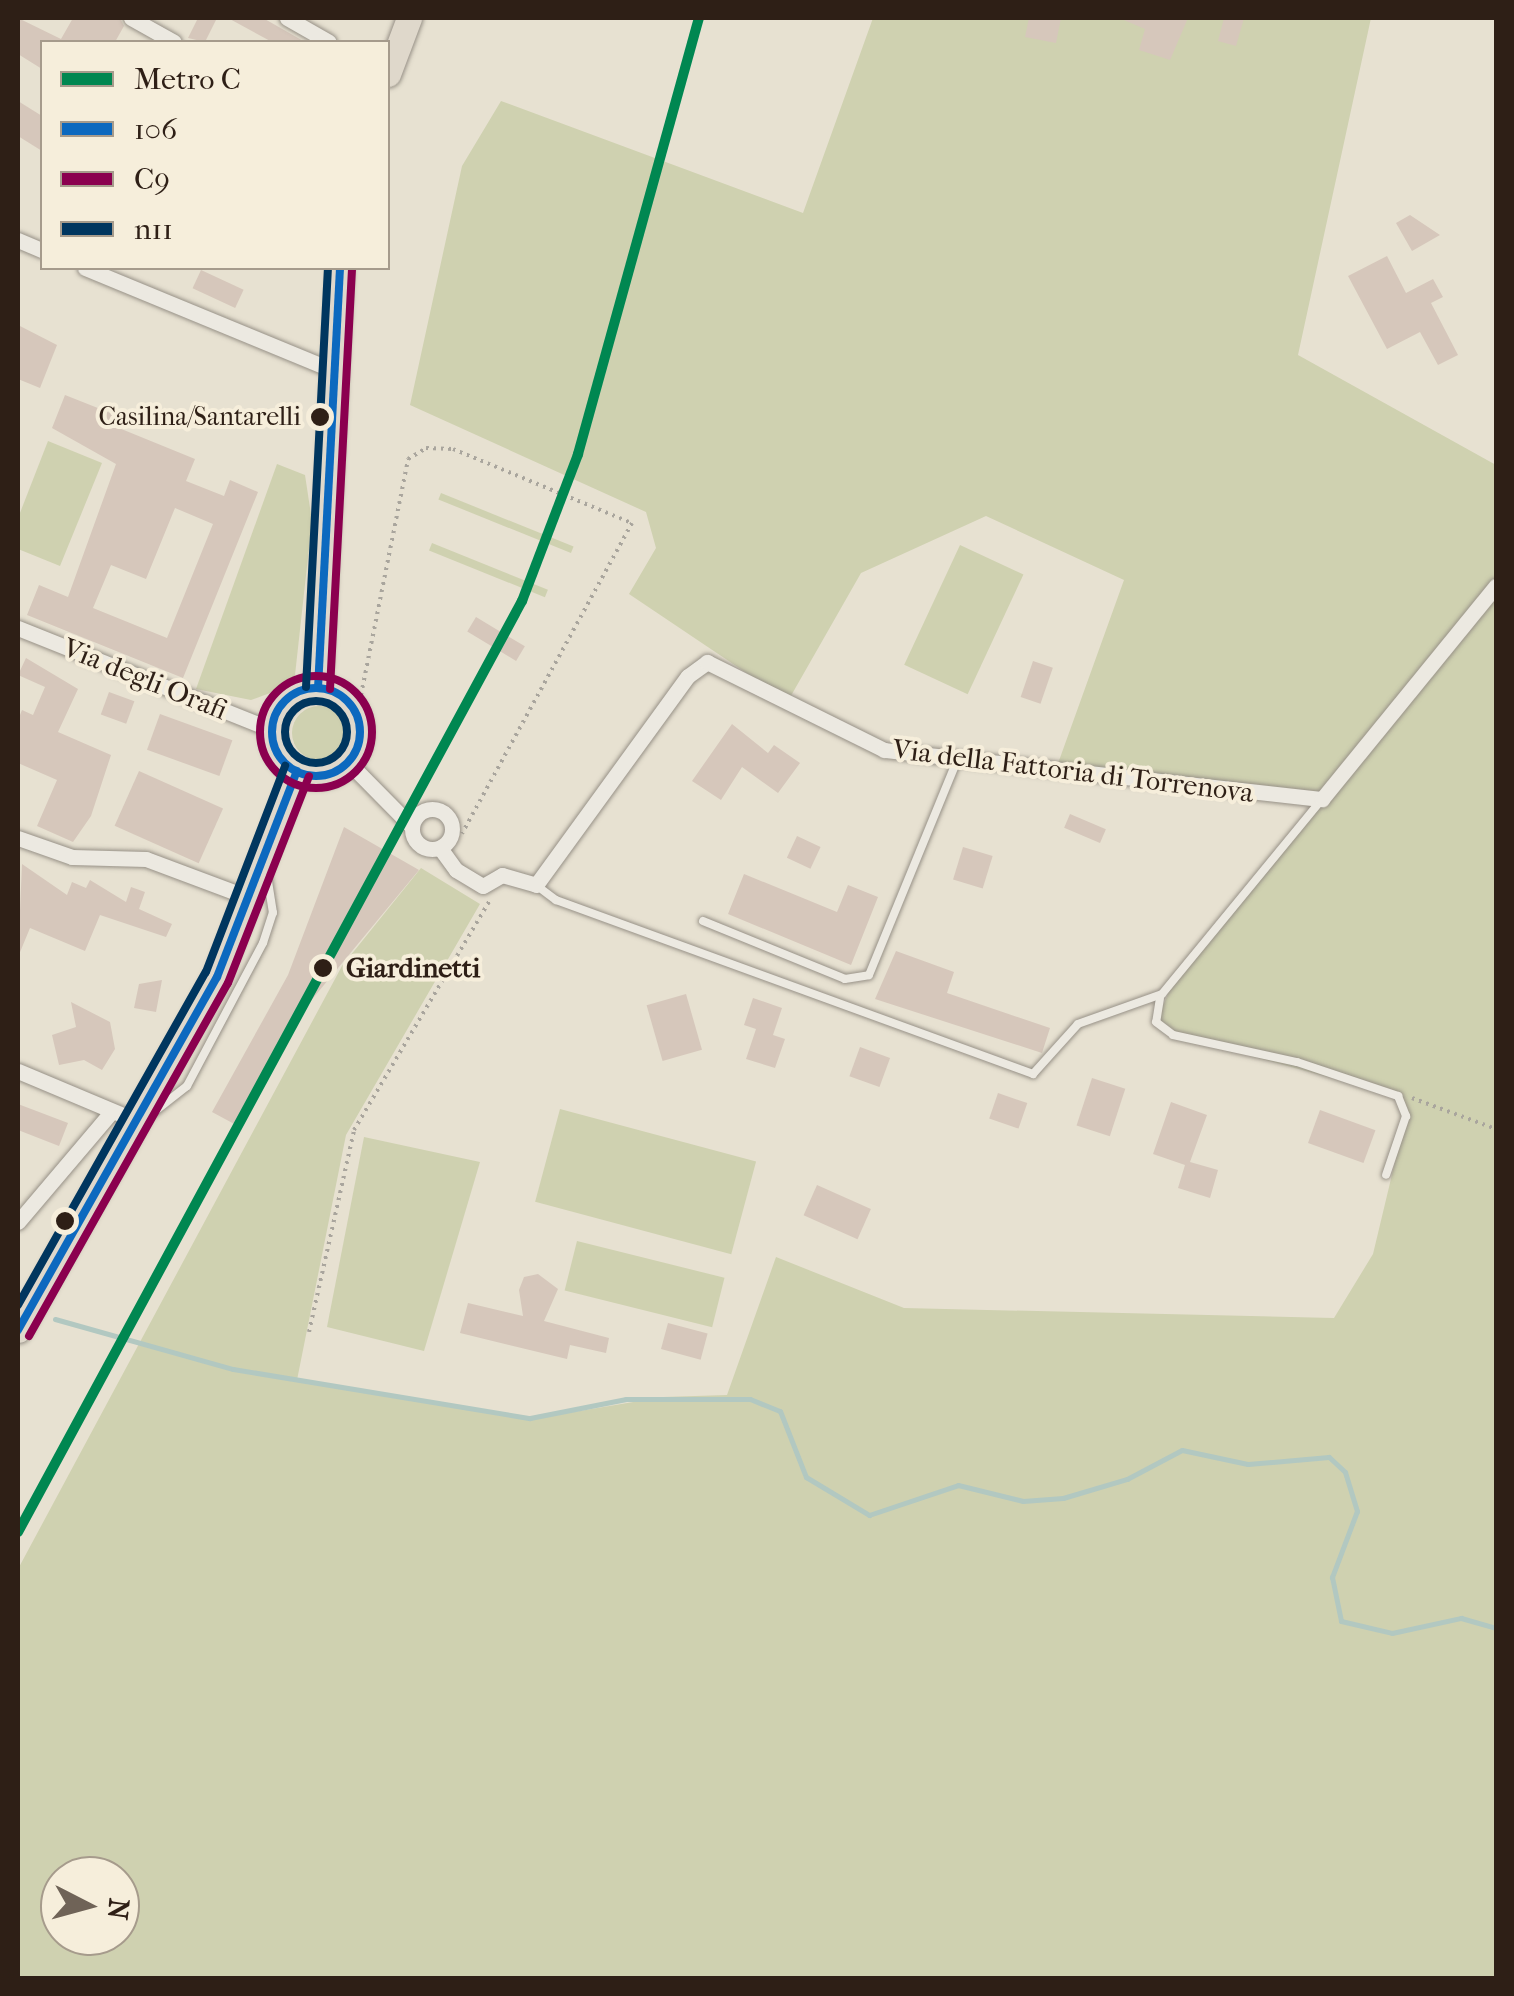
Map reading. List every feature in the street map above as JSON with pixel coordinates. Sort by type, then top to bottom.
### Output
[{"type":"main road","points":[[390,64],[409,18]]},
{"type":"main road","points":[[318,688],[330,369],[340,270]]},
{"type":"main road","points":[[318,688],[340,695],[356,713],[360,738],[348,762],[323,776],[297,771],[278,754],[273,730],[288,699],[318,688]]},
{"type":"main road","points":[[18,1330],[137,1121],[253,898],[297,771]]},
{"type":"street","points":[[131,18],[170,40]]},
{"type":"street","points":[[286,18],[325,40]]},
{"type":"street","points":[[90,270],[330,369]]},
{"type":"street","points":[[1322,799],[1496,586]]},
{"type":"street","name":"Via degli Orafi","points":[[18,628],[273,730]]},
{"type":"street","name":"Via della Fattoria di Torrenova","points":[[536,885],[688,676],[707,662],[732,668],[850,738],[958,758],[1322,799]]},
{"type":"street","points":[[348,762],[412,827],[418,844],[440,848],[456,870],[483,886],[502,876],[536,885]]},
{"type":"street","points":[[412,827],[423,811],[446,814],[452,834],[440,848]]},
{"type":"street","points":[[18,838],[72,857],[146,859],[253,898]]},
{"type":"street","points":[[18,1071],[137,1121]]},
{"type":"street","points":[[18,1222],[112,1111]]},
{"type":"lane","points":[[703,921],[844,979],[869,976],[958,758]]},
{"type":"lane","points":[[1322,799],[1162,994],[1156,1022],[1173,1035],[1388,1090],[1406,1116],[1386,1175]]},
{"type":"lane","points":[[137,1121],[184,1090],[246,979],[272,918],[266,866]]},
{"type":"lane","points":[[536,885],[556,900],[1025,1074],[1049,1066],[1078,1024],[1162,994]]},
{"type":"path","points":[[361,695],[408,460],[426,448],[452,449],[632,523],[462,833]]},
{"type":"path","points":[[309,1332],[354,1130],[454,972],[502,876]]},
{"type":"path","points":[[1388,1090],[1496,1128]]},
{"type":"green space","points":[[873,18],[1371,18],[1298,355],[1496,465],[1496,1978],[18,1978],[18,1569],[342,966],[421,868],[480,904],[346,1135],[297,1380],[538,1418],[663,1397],[727,1395],[776,1257],[904,1308],[1334,1318],[1373,1254],[1406,1116],[1398,1096],[1173,1035],[1156,1022],[1174,980],[1321,800],[1056,769],[1124,580],[986,516],[861,573],[788,701],[629,594],[656,548],[646,512],[410,405],[462,166],[501,101],[803,213]]},
{"type":"green space","points":[[48,441],[102,463],[60,566],[18,549],[18,518]]},
{"type":"green space","points":[[277,464],[305,475],[312,521],[294,684],[251,700],[196,689]]},
{"type":"green space","points":[[441,493],[574,547],[571,553],[438,499]]},
{"type":"green space","points":[[432,543],[548,590],[545,597],[429,550]]},
{"type":"green space","points":[[960,545],[1023,575],[968,694],[904,665]]},
{"type":"green space","points":[[319,706],[338,714],[346,733],[338,752],[319,760],[300,752],[292,733],[300,714]]},
{"type":"green space","points":[[560,1109],[756,1162],[731,1254],[535,1202]]},
{"type":"green space","points":[[364,1137],[480,1162],[424,1351],[327,1327]]},
{"type":"green space","points":[[577,1241],[724,1278],[712,1327],[565,1290]]},
{"type":"building","points":[[18,18],[61,39],[73,18],[120,18],[124,26],[116,40],[40,40],[40,68],[18,54]]},
{"type":"building","points":[[198,18],[217,18],[206,40],[188,38]]},
{"type":"building","points":[[228,18],[263,18],[302,40],[268,40]]},
{"type":"building","points":[[1029,18],[1061,18],[1056,43],[1025,37]]},
{"type":"building","points":[[1119,18],[1188,18],[1170,60],[1139,50],[1145,29]]},
{"type":"building","points":[[1224,18],[1244,18],[1236,46],[1218,41]]},
{"type":"building","points":[[18,101],[40,115],[40,150],[18,136]]},
{"type":"building","points":[[1410,215],[1440,235],[1412,251],[1396,223]]},
{"type":"building","points":[[1387,256],[1406,293],[1433,279],[1443,297],[1431,303],[1458,355],[1438,365],[1420,332],[1387,349],[1348,276]]},
{"type":"building","points":[[201,270],[244,290],[235,308],[193,288]]},
{"type":"building","points":[[18,325],[57,345],[40,388],[18,379]]},
{"type":"building","points":[[65,395],[118,416],[114,426],[195,459],[186,481],[224,496],[230,480],[258,492],[183,678],[27,615],[39,585],[68,597],[116,464],[52,428]],"holes":[[[175,508],[213,524],[167,638],[93,608],[111,565],[146,579]]]},
{"type":"building","points":[[476,617],[525,646],[516,661],[467,632]]},
{"type":"building","points":[[26,658],[78,689],[58,732],[111,755],[91,816],[73,842],[37,826],[57,780],[18,763],[18,720],[22,710],[33,715],[45,687],[18,675]]},
{"type":"building","points":[[1033,661],[1053,668],[1040,704],[1021,697]]},
{"type":"building","points":[[109,692],[134,701],[126,724],[101,715]]},
{"type":"building","points":[[160,714],[232,740],[219,776],[147,750]]},
{"type":"building","points":[[732,724],[768,753],[774,745],[800,763],[778,793],[742,767],[721,800],[692,781]]},
{"type":"building","points":[[139,771],[223,808],[199,863],[115,826]]},
{"type":"building","points":[[1070,814],[1106,829],[1100,843],[1064,828]]},
{"type":"building","name":"Giardinetti","points":[[344,827],[419,870],[300,1014],[238,1126],[212,1112],[288,975]]},
{"type":"building","points":[[797,836],[821,847],[810,869],[787,858]]},
{"type":"building","points":[[963,847],[993,856],[983,889],[953,880]]},
{"type":"building","points":[[22,864],[67,895],[72,882],[86,888],[90,880],[126,902],[131,887],[145,892],[139,909],[172,924],[166,937],[100,915],[85,951],[30,928],[18,957]]},
{"type":"building","points":[[744,874],[837,912],[848,885],[878,897],[851,965],[728,914]]},
{"type":"building","points":[[896,951],[954,972],[947,993],[1050,1028],[1042,1053],[875,999]]},
{"type":"building","points":[[162,980],[156,1012],[134,1008],[139,984]]},
{"type":"building","points":[[686,994],[702,1050],[663,1061],[647,1005]]},
{"type":"building","points":[[753,998],[782,1008],[773,1035],[785,1039],[775,1068],[746,1059],[756,1029],[744,1025]]},
{"type":"building","points":[[71,1002],[110,1022],[115,1049],[102,1070],[84,1060],[59,1065],[52,1035],[76,1027]]},
{"type":"building","points":[[860,1047],[890,1058],[879,1087],[849,1076]]},
{"type":"building","points":[[1092,1078],[1125,1089],[1110,1136],[1077,1126]]},
{"type":"building","points":[[998,1093],[1027,1103],[1019,1129],[989,1119]]},
{"type":"building","points":[[1171,1102],[1207,1115],[1190,1162],[1218,1170],[1210,1198],[1178,1188],[1185,1165],[1153,1154]]},
{"type":"building","points":[[18,1104],[68,1123],[59,1146],[18,1130]]},
{"type":"building","points":[[1320,1110],[1375,1130],[1363,1163],[1308,1143]]},
{"type":"building","points":[[817,1185],[871,1209],[857,1239],[804,1215]]},
{"type":"building","points":[[538,1274],[558,1289],[544,1321],[609,1338],[606,1353],[570,1345],[567,1359],[460,1333],[468,1303],[523,1316],[519,1290],[524,1277]]},
{"type":"building","points":[[668,1323],[708,1334],[701,1360],[661,1349]]},
{"type":"waterway","points":[[55,1319],[233,1369],[530,1418],[626,1399],[750,1399],[780,1411],[806,1477],[869,1515],[958,1485],[1023,1501],[1063,1498],[1127,1479],[1182,1450],[1248,1464],[1329,1457],[1345,1472],[1357,1511],[1332,1577],[1341,1621],[1392,1633],[1461,1618],[1496,1628]]},
{"type":"metro line","name":"C","points":[[18,1532],[522,601],[578,454],[699,18]]},
{"type":"transit line","name":"n11","points":[[306,687],[328,270]]},
{"type":"transit line","name":"106","points":[[318,688],[340,270]]},
{"type":"transit line","name":"C9","points":[[330,689],[352,270]]},
{"type":"transit line","name":"C9","points":[[316,676],[337,680],[356,692],[368,711],[372,732],[368,753],[356,772],[337,784],[316,788],[295,784],[276,772],[264,753],[260,732],[264,711],[276,692],[295,680],[316,676]]},
{"type":"transit line","name":"106","points":[[316,688],[347,701],[360,732],[347,763],[316,776],[285,763],[272,732],[285,701],[316,688]]},
{"type":"transit line","name":"n11","points":[[316,701],[338,710],[347,732],[338,754],[316,763],[294,754],[285,732],[294,710],[316,701]]},
{"type":"transit line","name":"n11","points":[[18,1305],[206,972],[285,766]]},
{"type":"transit line","name":"106","points":[[18,1330],[217,977],[297,771]]},
{"type":"transit line","name":"C9","points":[[29,1336],[228,983],[309,776]]},
{"type":"place","name":"Casilina/Santarelli","points":[[320,417]]},
{"type":"place","name":"Giardinetti","points":[[323,968]]}]
